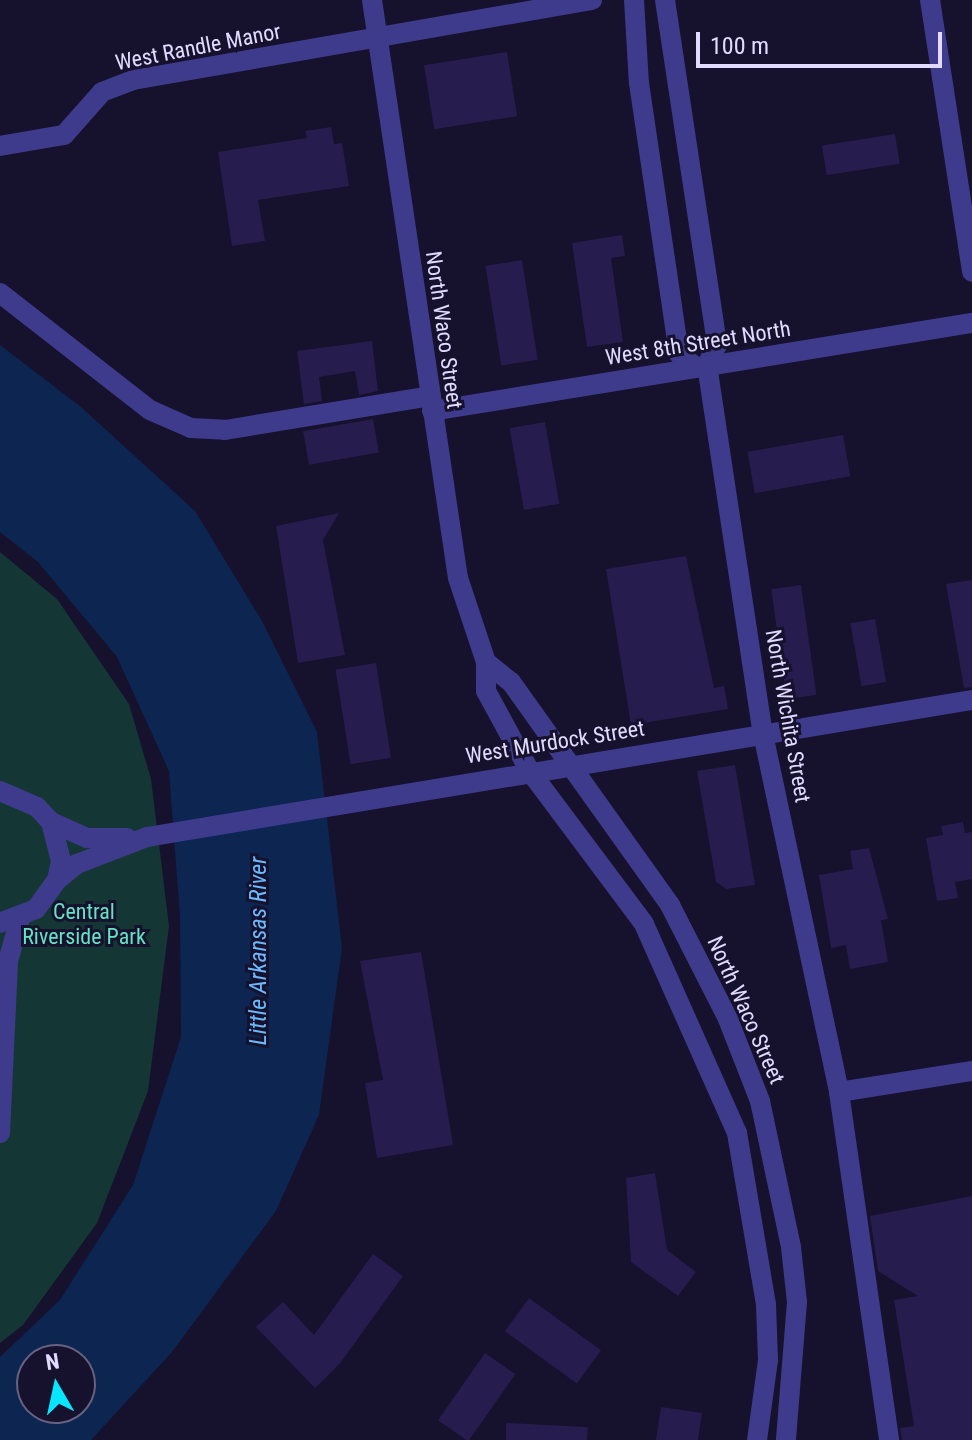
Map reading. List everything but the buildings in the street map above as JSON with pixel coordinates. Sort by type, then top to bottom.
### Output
[{"type":"street","name":"North Waco Street","points":[[372,0],[458,578],[486,662],[486,691],[529,770],[644,924],[737,1133],[766,1305],[768,1360],[757,1440]]},
{"type":"street","name":"West Randle Manor","points":[[0,146],[64,135],[102,92],[133,80],[592,0]]},
{"type":"street","name":"North Wichita Street","points":[[634,0],[639,83],[679,354],[702,366]]},
{"type":"street","name":"North Wichita Street","points":[[665,0],[717,345],[702,366],[763,734],[839,1092],[889,1440]]},
{"type":"street","points":[[930,0],[972,272]]},
{"type":"street","name":"West 8th Street North","points":[[0,293],[150,410],[196,429],[225,430],[702,366],[972,323]]},
{"type":"street","name":"North Waco Street","points":[[486,662],[511,682],[683,927],[760,1101],[797,1302],[786,1440]]},
{"type":"street","name":"West Murdock Street","points":[[0,791],[29,801],[51,822],[87,838],[147,837],[358,797],[972,700]]},
{"type":"street","points":[[51,822],[60,850],[57,880]]},
{"type":"street","name":"West Murdock Street","points":[[10,921],[42,903],[57,880],[77,864],[147,837]]},
{"type":"street","points":[[0,1133],[10,921]]},
{"type":"street","points":[[839,1092],[972,1071]]},
{"type":"green space","name":"Central Riverside Park","points":[[0,552],[57,599],[129,704],[151,779],[169,926],[148,1091],[97,1223],[23,1325],[0,1343]]},
{"type":"water","name":"Little Arkansas River","points":[[0,345],[81,407],[195,511],[262,621],[317,732],[342,948],[319,1115],[276,1211],[172,1352],[91,1440],[0,1440],[0,1357],[60,1300],[133,1185],[181,1037],[180,917],[169,771],[117,657],[38,562],[0,532]]}]
